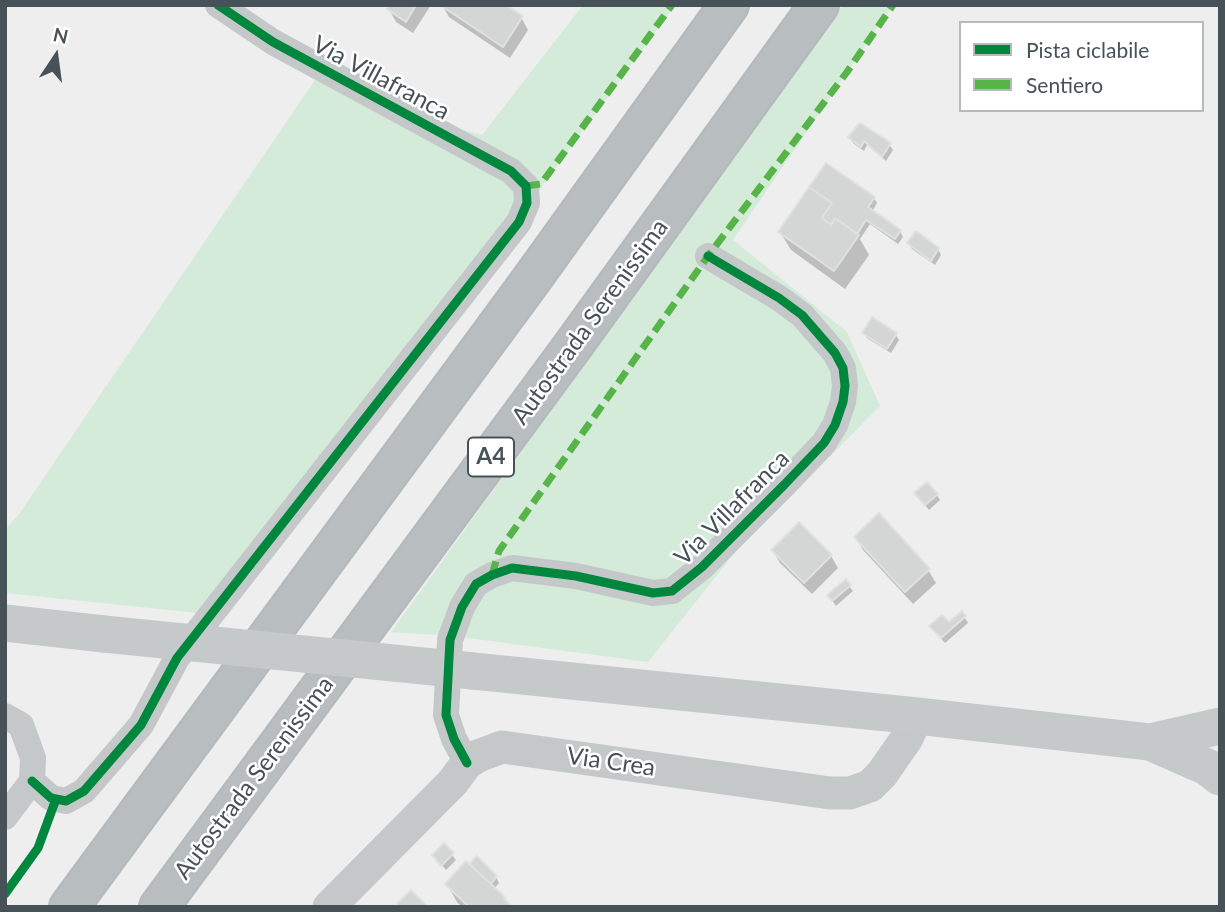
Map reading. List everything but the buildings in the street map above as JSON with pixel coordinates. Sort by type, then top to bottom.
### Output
[{"type":"highway","points":[[69,907],[529,283],[729,5]]},
{"type":"highway","name":"Autostrada Serenissima","points":[[159,907],[442,524],[819,5]]},
{"type":"highway","points":[[44,907],[197,700],[336,542]]},
{"type":"main road","points":[[5,623],[917,716],[1150,743],[1207,767],[1220,777]]},
{"type":"main road","points":[[1150,743],[1220,726]]},
{"type":"street","name":"Via Villafranca","points":[[32,781],[51,798],[66,801],[84,791],[141,725],[177,658],[519,222],[527,203],[526,186],[511,171],[273,42],[218,5]]},
{"type":"street","name":"Via Villafranca","points":[[467,764],[454,739],[446,715],[450,640],[462,607],[476,584],[512,568],[576,576],[653,593],[672,591],[696,573],[775,494],[824,443],[835,425],[844,402],[845,386],[843,368],[835,353],[803,315],[708,256]]},
{"type":"street","points":[[5,716],[21,725],[33,758],[32,781],[5,817]]},
{"type":"street","name":"Via Crea","points":[[329,907],[453,782],[467,764],[478,756],[502,747],[830,793],[850,793],[870,786],[882,774],[917,716]]},
{"type":"green space","points":[[583,5],[675,5],[227,616],[5,593],[5,530],[19,514],[321,71],[440,124],[482,135]]},
{"type":"green space","points":[[843,5],[893,5],[733,240],[847,332],[880,406],[737,550],[648,662],[453,636],[391,632]]},
{"type":"marked path","points":[[526,186],[541,184],[672,5]]},
{"type":"marked path","points":[[492,575],[499,551],[708,256],[847,72],[893,5]]},
{"type":"cycle path","points":[[32,781],[51,798],[66,801],[84,791],[141,725],[177,658],[519,222],[527,203],[526,186],[511,171],[273,42],[218,5]]},
{"type":"cycle path","points":[[467,763],[454,739],[446,715],[450,640],[462,607],[476,584],[512,568],[576,576],[653,593],[672,591],[702,567],[784,485],[824,443],[835,425],[845,386],[843,368],[835,353],[802,315],[779,298],[708,256]]},
{"type":"cycle path","points":[[5,894],[38,848],[56,799]]}]
